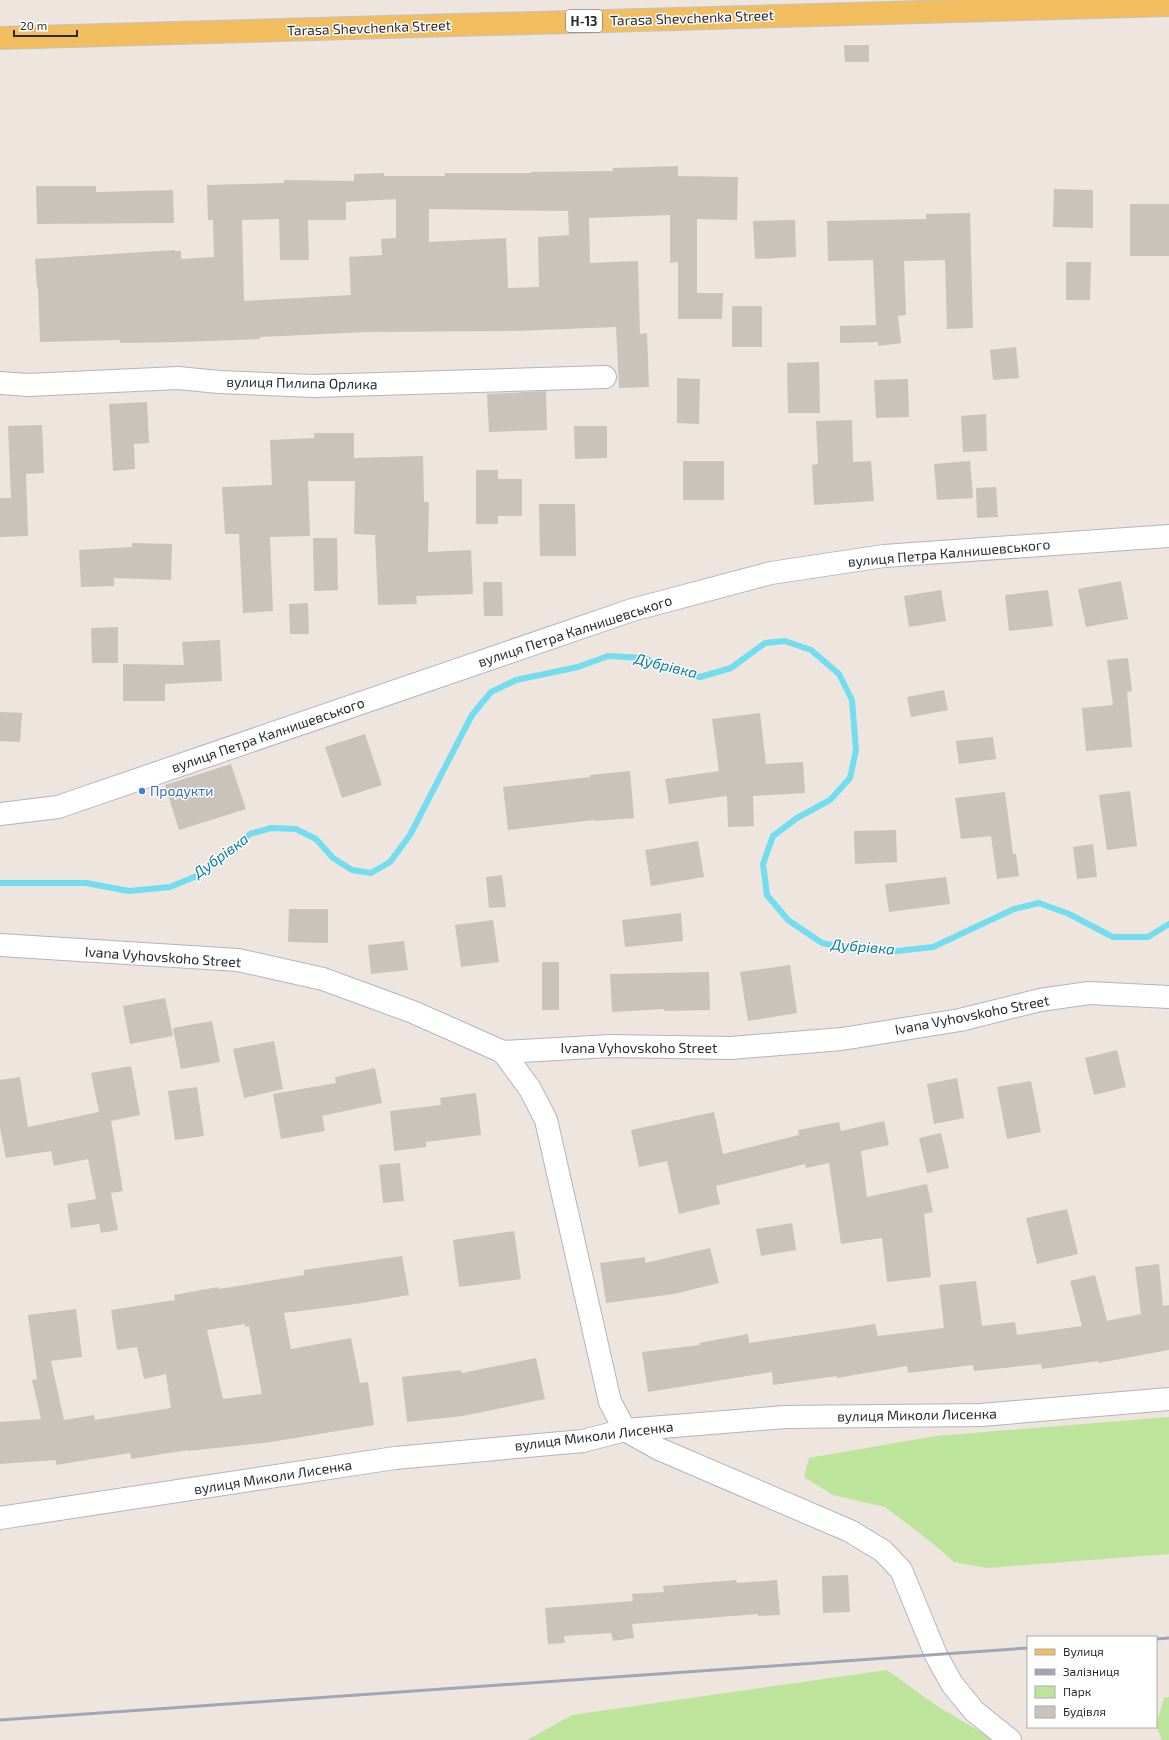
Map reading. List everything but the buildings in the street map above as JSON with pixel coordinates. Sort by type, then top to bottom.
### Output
[{"type":"main road","name":"Tarasa Shevchenka Street","points":[[0,38],[1169,5]]},
{"type":"street","name":"вулиця Пилипа Орлика","points":[[0,383],[28,385],[178,378],[219,382],[314,386],[605,377]]},
{"type":"street","name":"вулиця Петра Калнишевського","points":[[0,814],[58,807],[632,610],[771,573],[884,556],[1169,536]]},
{"type":"street","name":"Ivana Vyhovskoho Street","points":[[0,945],[238,960],[323,979],[413,1012],[503,1052],[610,1046],[731,1048],[842,1039],[960,1020],[1040,1000],[1089,993],[1169,997]]},
{"type":"street","points":[[503,1052],[530,1089],[546,1120],[610,1402],[626,1430],[659,1449],[850,1531],[883,1551],[901,1570],[936,1655],[952,1684],[974,1711],[1010,1740]]},
{"type":"street","name":"вулиця Миколи Лисенка","points":[[0,1518],[395,1458],[583,1441],[626,1430],[784,1417],[982,1415],[1169,1399]]},
{"type":"green space","points":[[1169,1417],[1169,1554],[987,1568],[954,1562],[931,1542],[885,1507],[833,1495],[804,1477],[809,1458],[936,1436]]},
{"type":"green space","points":[[887,1670],[937,1706],[994,1740],[527,1740],[572,1715]]},
{"type":"green space","points":[[1169,1697],[1169,1740],[1162,1740],[1157,1728],[1157,1722],[1164,1698]]},
{"type":"waterway","name":"Дубрівка","points":[[0,883],[86,883],[129,891],[170,887],[199,875],[250,834],[271,828],[296,829],[316,839],[333,858],[352,870],[371,873],[390,862],[410,835],[472,715],[491,692],[516,680],[578,667],[608,656],[644,658],[677,672],[700,677],[731,668],[765,643],[785,641],[811,650],[839,674],[852,700],[856,750],[850,778],[830,800],[797,818],[773,836],[763,864],[767,895],[788,920],[822,943],[858,950],[897,951],[933,947],[1014,909],[1039,903],[1069,914],[1113,937],[1148,937],[1169,924]]},
{"type":"railway","points":[[1157,1639],[1169,1638]]},
{"type":"railway","points":[[0,1720],[1027,1648]]},
{"type":"place","name":"Продукти","points":[[142,791]]}]
